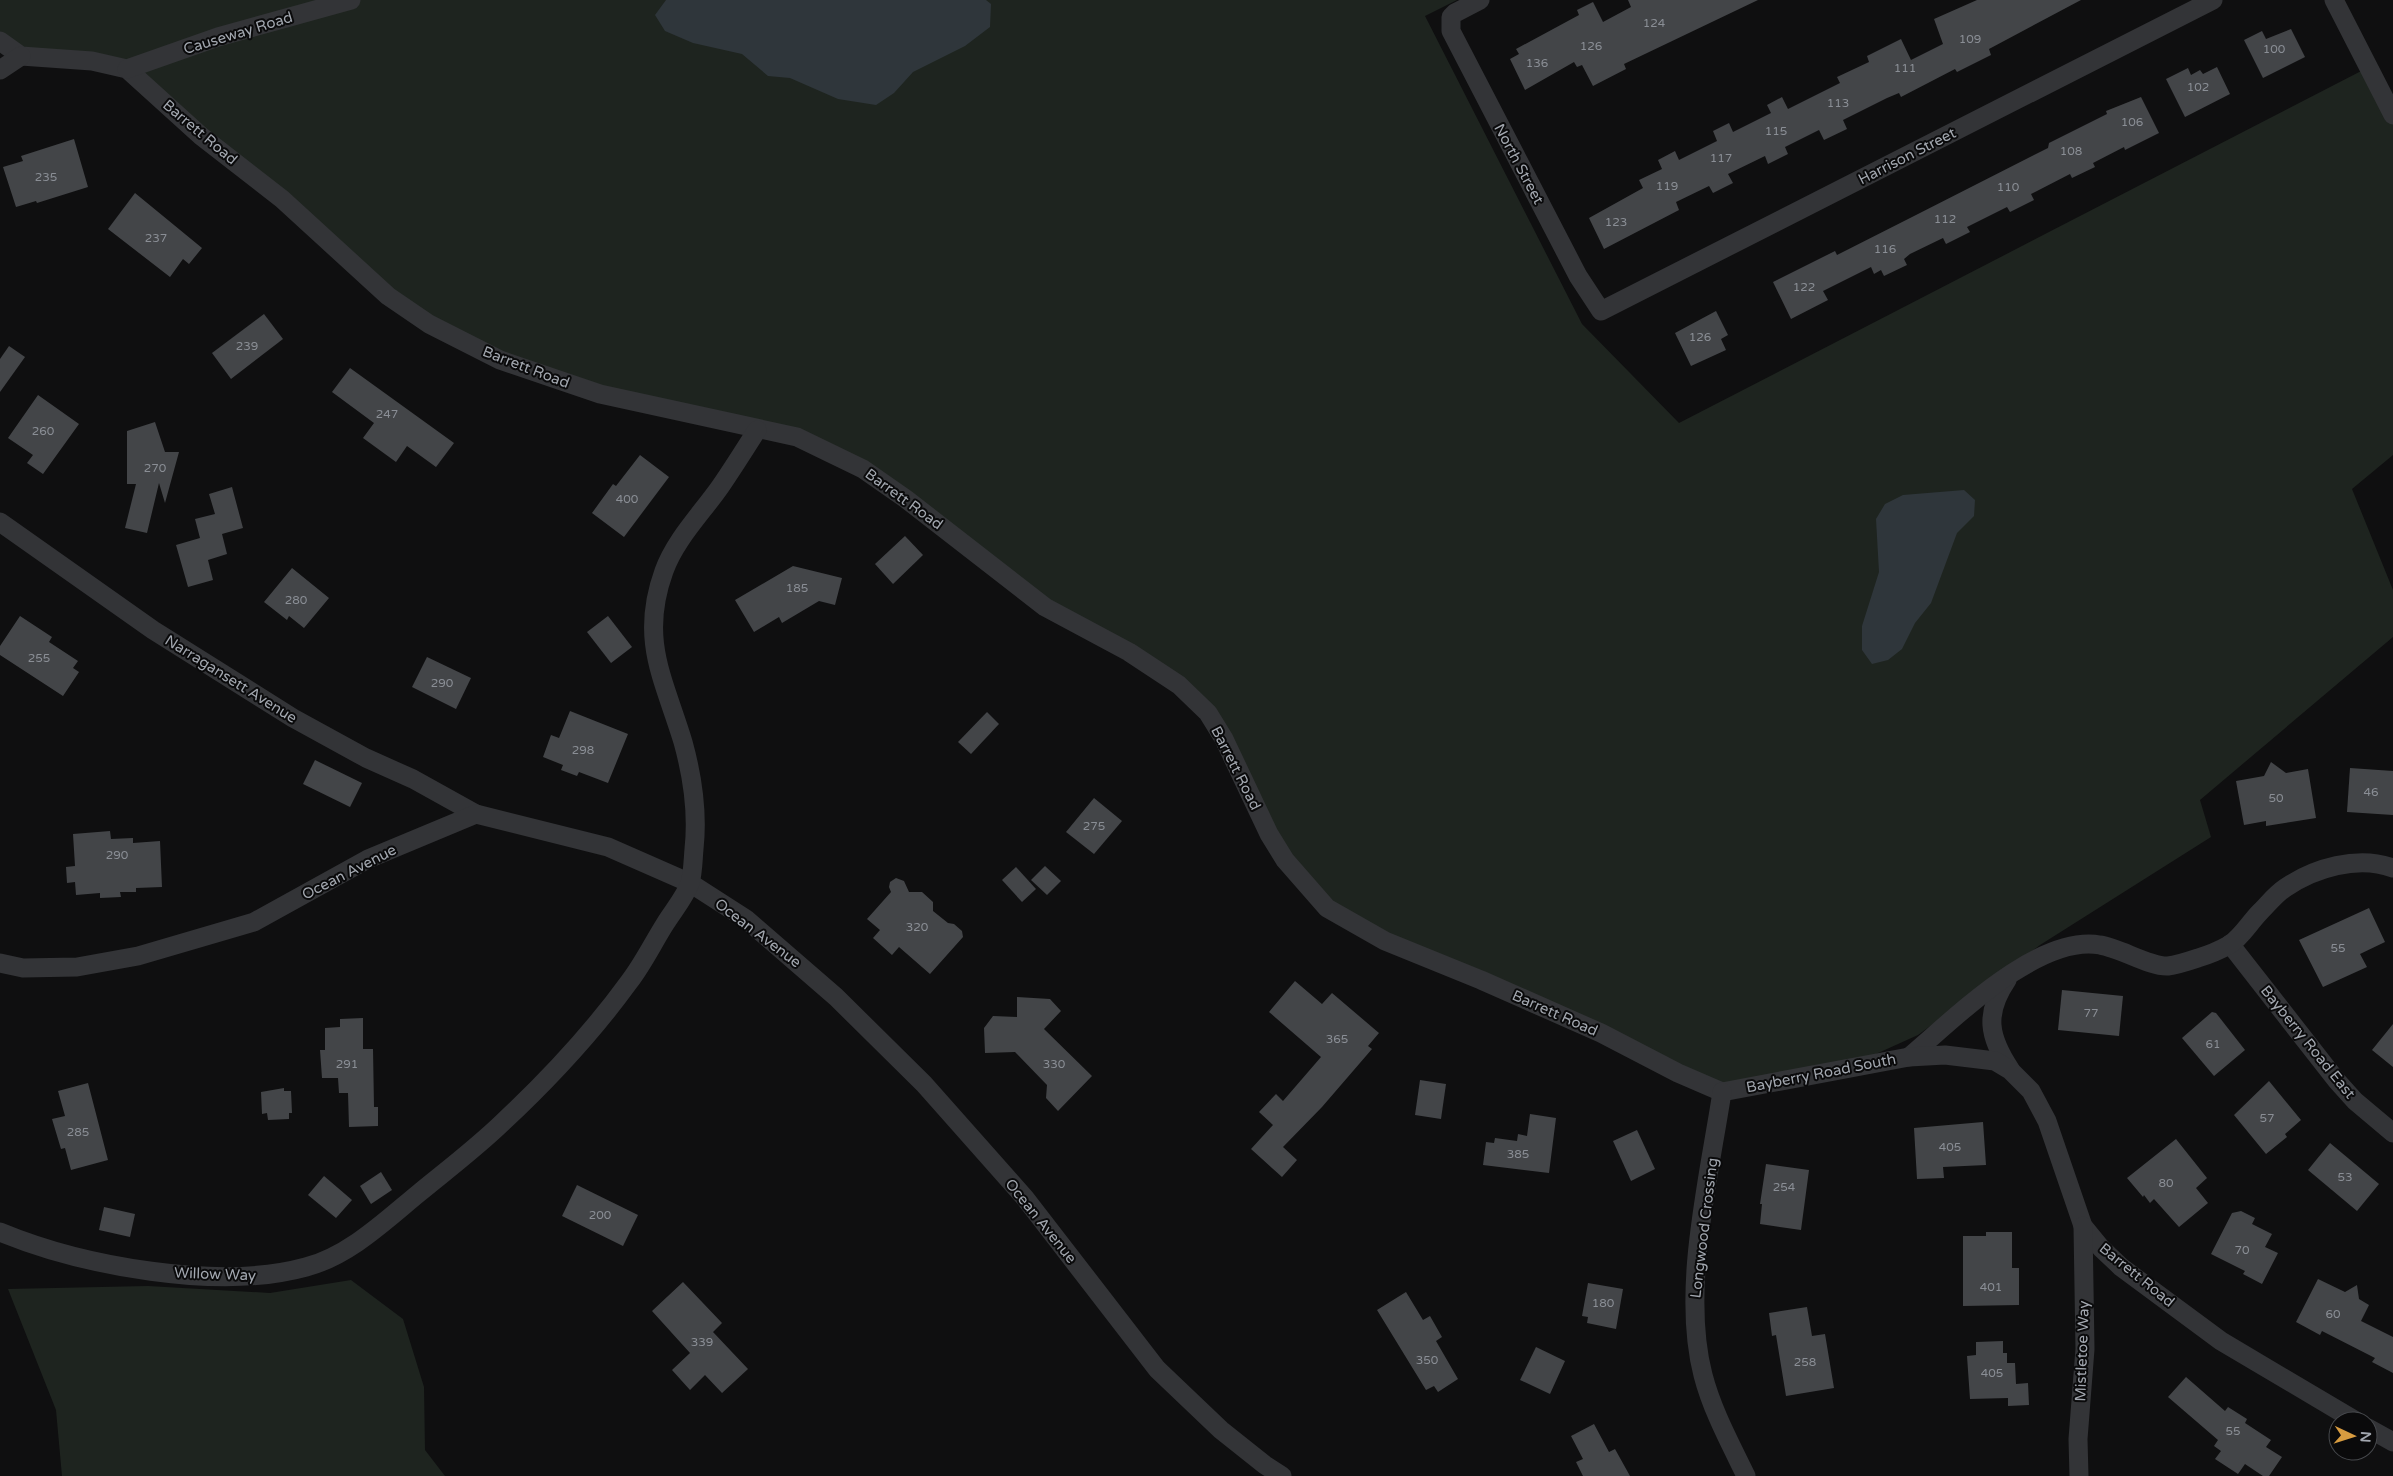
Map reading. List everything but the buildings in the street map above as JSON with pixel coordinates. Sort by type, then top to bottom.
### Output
[{"type":"street","name":"Causeway Road","points":[[127,69],[218,37],[351,0]]},
{"type":"street","name":"North Street","points":[[1480,0],[1455,13],[1451,18],[1451,31],[1578,276],[1601,311]]},
{"type":"street","name":"Harrison Street","points":[[1601,311],[2213,0]]},
{"type":"street","points":[[2334,0],[2393,115]]},
{"type":"street","points":[[0,42],[21,56],[0,70]]},
{"type":"street","name":"Barrett Road","points":[[21,56],[92,60],[127,69],[201,136],[282,199],[388,296],[429,324],[500,360],[600,394],[757,430],[797,437],[863,469],[906,499],[1045,607],[1129,652],[1179,685],[1208,713],[1224,739],[1269,834],[1285,860],[1327,908],[1385,941],[1576,1022],[1678,1073],[1722,1092]]},
{"type":"street","points":[[690,883],[697,821],[695,794],[683,744],[656,662],[653,647],[654,610],[663,573],[674,550],[721,486],[757,430]]},
{"type":"street","name":"Narragansett Avenue","points":[[0,522],[153,630],[293,718],[366,758],[413,779],[476,814]]},
{"type":"street","name":"Ocean Avenue","points":[[0,963],[24,968],[76,967],[138,956],[254,922],[368,859],[476,814],[608,847],[690,883],[746,919],[836,997],[924,1084],[1025,1198],[1157,1368],[1221,1430],[1282,1476]]},
{"type":"street","points":[[2230,944],[2284,888],[2305,877],[2337,865],[2360,863],[2393,868]]},
{"type":"street","name":"Willow Way","points":[[0,1232],[30,1245],[104,1264],[228,1277],[266,1275],[308,1267],[326,1260],[370,1234],[500,1125],[568,1058],[631,980],[690,883]]},
{"type":"street","name":"Bayberry Road South","points":[[1722,1092],[1908,1057],[1963,1010],[2030,962],[2057,948],[2076,944],[2099,945],[2128,953],[2158,965],[2169,966],[2197,958],[2230,944]]},
{"type":"street","name":"Bayberry Road East","points":[[2230,944],[2337,1082],[2355,1101],[2393,1133]]},
{"type":"street","name":"Bayberry Road South","points":[[2010,1070],[1992,1038],[1991,1024],[1993,1008],[2000,990],[2011,975]]},
{"type":"street","name":"Barrett Road","points":[[1908,1057],[1946,1055],[1980,1058],[1995,1061],[2010,1070],[2031,1091],[2047,1121],[2083,1226],[2101,1248],[2121,1267],[2221,1341],[2339,1411]]},
{"type":"street","name":"Longwood Crossing","points":[[1722,1092],[1698,1251],[1694,1300],[1696,1345],[1703,1376],[1715,1410],[1746,1476]]},
{"type":"street","name":"Mistletoe Way","points":[[2079,1476],[2078,1439],[2084,1349],[2083,1226]]},
{"type":"street","points":[[2378,1434],[2393,1442]]},
{"type":"shaded area","points":[[0,0],[1457,0],[1425,16],[1582,324],[1679,423],[2367,68],[2393,118],[2393,455],[2352,489],[2393,590],[2393,637],[2200,800],[2211,837],[2040,945],[1918,1035],[1836,1072],[1722,1084],[1327,908],[1285,860],[1208,713],[829,453],[569,384],[429,324],[127,66],[22,50],[0,34]]},
{"type":"shaded area","points":[[666,0],[986,0],[991,4],[990,27],[965,46],[913,72],[894,93],[876,105],[838,99],[790,78],[768,76],[742,54],[693,43],[665,31],[655,15]]},
{"type":"shaded area","points":[[1964,490],[1975,500],[1974,516],[1957,533],[1931,603],[1915,623],[1902,649],[1888,660],[1872,664],[1862,650],[1862,626],[1879,572],[1876,519],[1885,504],[1903,495]]},
{"type":"shaded area","points":[[351,1280],[403,1319],[424,1387],[425,1450],[445,1476],[62,1476],[56,1410],[8,1289],[148,1286],[270,1293]]}]
